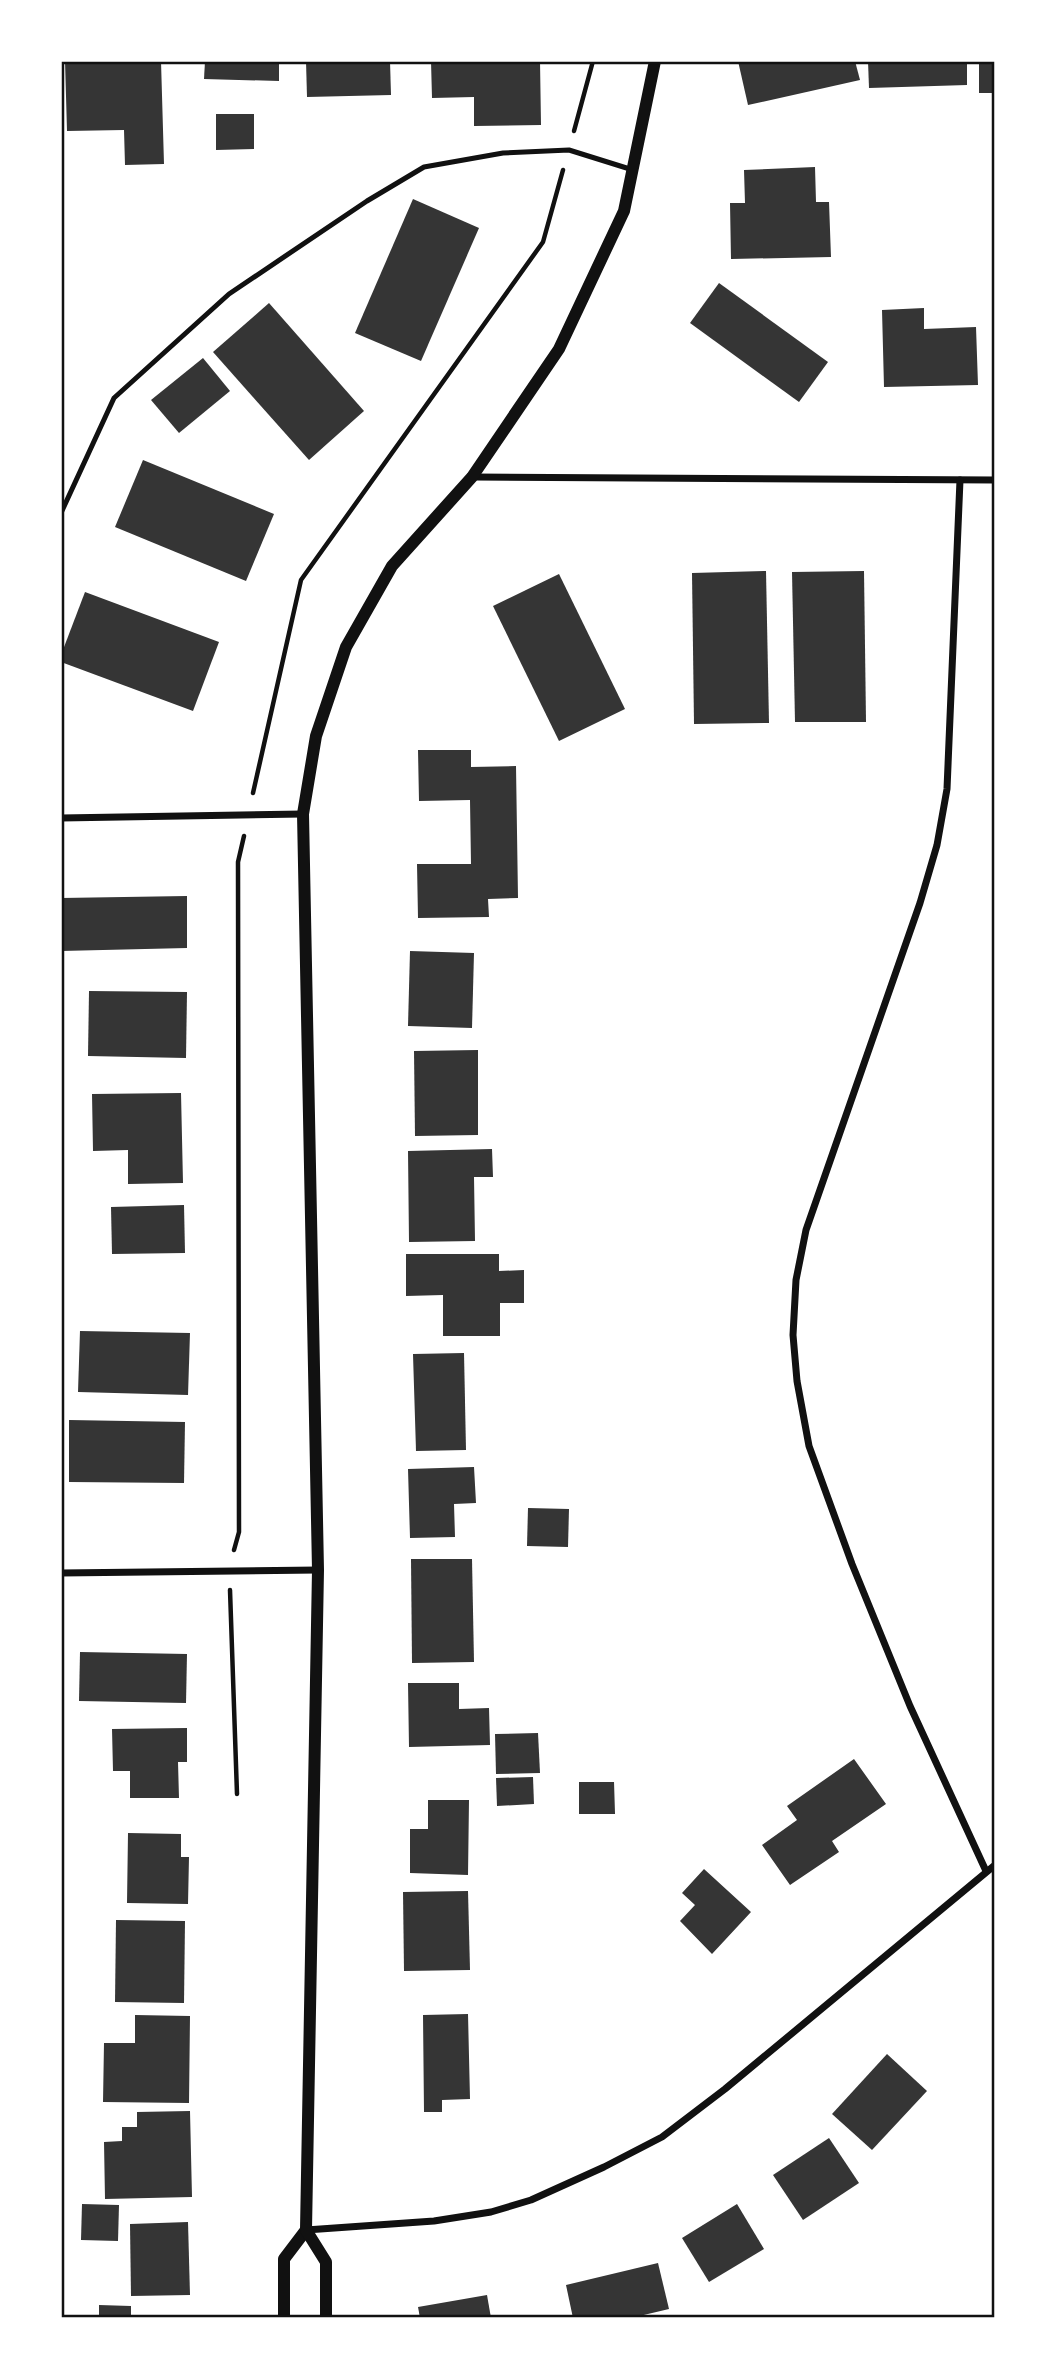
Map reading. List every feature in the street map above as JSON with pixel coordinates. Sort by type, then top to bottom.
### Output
[{"type":"street","points":[[326,2318],[326,2262],[306,2230],[318,1570],[303,814],[316,736],[346,647],[392,566],[472,477],[559,349],[624,211],[654,61]]},
{"type":"street","points":[[472,477],[995,480]]},
{"type":"street","points":[[960,480],[947,789],[937,845],[920,903],[806,1230],[796,1280],[793,1335],[797,1381],[809,1446],[852,1564],[910,1706],[986,1871]]},
{"type":"street","points":[[61,818],[303,814]]},
{"type":"street","points":[[61,1573],[318,1570]]},
{"type":"street","points":[[284,2318],[284,2259],[306,2230],[434,2221],[491,2212],[531,2200],[662,2137],[725,2089],[995,1865]]},
{"type":"lane","points":[[61,513],[114,398],[229,294],[367,201],[424,167],[502,153],[569,150],[633,170]]},
{"type":"building","points":[[65,61],[161,61],[164,164],[125,165],[124,130],[67,131]]},
{"type":"building","points":[[205,61],[279,61],[279,81],[204,79]]},
{"type":"building","points":[[306,61],[390,61],[391,95],[307,97]]},
{"type":"building","points":[[431,61],[540,61],[541,125],[474,126],[474,97],[432,98]]},
{"type":"building","points":[[738,61],[855,61],[860,80],[748,105]]},
{"type":"building","points":[[868,61],[967,61],[967,85],[869,88]]},
{"type":"building","points":[[979,61],[995,61],[995,93],[979,93]]},
{"type":"building","points":[[216,114],[254,114],[254,149],[216,150]]},
{"type":"building","points":[[815,167],[816,202],[829,202],[831,257],[731,259],[730,203],[745,203],[744,170]]},
{"type":"building","points":[[413,199],[479,228],[421,361],[355,333]]},
{"type":"building","points":[[719,283],[828,362],[799,402],[690,323]]},
{"type":"building","points":[[269,303],[364,411],[309,460],[213,352]]},
{"type":"building","points":[[924,308],[924,329],[976,327],[978,385],[884,387],[882,310]]},
{"type":"building","points":[[203,358],[230,391],[179,433],[151,400]]},
{"type":"building","points":[[143,460],[274,514],[246,581],[115,527]]},
{"type":"building","points":[[766,571],[769,723],[694,724],[692,573]]},
{"type":"building","points":[[864,571],[866,722],[795,722],[792,572]]},
{"type":"building","points":[[559,574],[625,709],[559,741],[493,606]]},
{"type":"building","points":[[85,592],[219,642],[193,711],[61,662],[61,655]]},
{"type":"building","points":[[418,750],[471,750],[471,767],[516,766],[518,898],[488,899],[489,917],[418,918],[417,864],[471,864],[470,800],[419,801]]},
{"type":"building","points":[[187,896],[187,948],[61,951],[61,898]]},
{"type":"building","points":[[410,951],[474,953],[472,1028],[408,1026]]},
{"type":"building","points":[[89,991],[187,992],[186,1058],[88,1056]]},
{"type":"building","points":[[478,1050],[478,1135],[415,1136],[414,1051]]},
{"type":"building","points":[[181,1093],[183,1183],[128,1184],[128,1150],[93,1151],[92,1094]]},
{"type":"building","points":[[492,1149],[493,1177],[474,1177],[475,1241],[409,1242],[408,1151]]},
{"type":"building","points":[[184,1205],[185,1253],[112,1254],[111,1207]]},
{"type":"building","points":[[406,1254],[499,1254],[499,1271],[524,1270],[524,1303],[500,1303],[500,1336],[443,1336],[443,1295],[406,1296]]},
{"type":"building","points":[[80,1331],[190,1333],[188,1395],[78,1392]]},
{"type":"building","points":[[464,1353],[466,1450],[416,1451],[413,1354]]},
{"type":"building","points":[[69,1420],[185,1422],[184,1483],[69,1482]]},
{"type":"building","points":[[474,1467],[476,1503],[454,1504],[455,1537],[410,1538],[408,1469]]},
{"type":"building","points":[[528,1508],[569,1509],[568,1547],[527,1546]]},
{"type":"building","points":[[411,1559],[472,1559],[474,1662],[412,1663]]},
{"type":"building","points":[[80,1652],[187,1654],[186,1703],[79,1701]]},
{"type":"building","points":[[408,1683],[459,1683],[459,1709],[489,1708],[490,1745],[409,1747]]},
{"type":"building","points":[[187,1728],[187,1762],[178,1762],[179,1798],[130,1798],[130,1771],[113,1771],[112,1729]]},
{"type":"building","points":[[538,1733],[540,1773],[496,1774],[495,1734]]},
{"type":"building","points":[[854,1759],[886,1804],[832,1841],[839,1852],[790,1885],[762,1845],[797,1820],[787,1806]]},
{"type":"building","points":[[533,1777],[534,1804],[497,1806],[496,1778]]},
{"type":"building","points":[[579,1782],[614,1782],[615,1814],[579,1814]]},
{"type":"building","points":[[428,1800],[469,1800],[468,1875],[410,1873],[410,1829],[428,1829]]},
{"type":"building","points":[[128,1833],[181,1834],[181,1857],[189,1857],[188,1904],[127,1903]]},
{"type":"building","points":[[704,1869],[751,1912],[712,1954],[680,1921],[695,1905],[682,1893]]},
{"type":"building","points":[[468,1891],[470,1970],[404,1971],[403,1892]]},
{"type":"building","points":[[116,1920],[185,1921],[184,2003],[115,2002]]},
{"type":"building","points":[[468,2014],[470,2099],[442,2100],[442,2112],[424,2112],[423,2015]]},
{"type":"building","points":[[135,2015],[190,2016],[189,2103],[103,2102],[104,2043],[135,2043]]},
{"type":"building","points":[[887,2054],[927,2091],[872,2150],[832,2114]]},
{"type":"building","points":[[190,2111],[192,2197],[105,2199],[104,2142],[122,2141],[122,2127],[137,2127],[137,2112]]},
{"type":"building","points":[[829,2138],[859,2183],[803,2220],[773,2175]]},
{"type":"building","points":[[82,2204],[119,2205],[118,2241],[81,2240]]},
{"type":"building","points":[[737,2204],[764,2249],[709,2282],[682,2238]]},
{"type":"building","points":[[188,2222],[190,2295],[131,2296],[130,2224]]},
{"type":"building","points":[[658,2263],[669,2309],[631,2318],[573,2318],[566,2285]]},
{"type":"building","points":[[487,2295],[491,2318],[420,2318],[418,2307]]},
{"type":"building","points":[[99,2305],[131,2306],[131,2318],[99,2318]]}]
